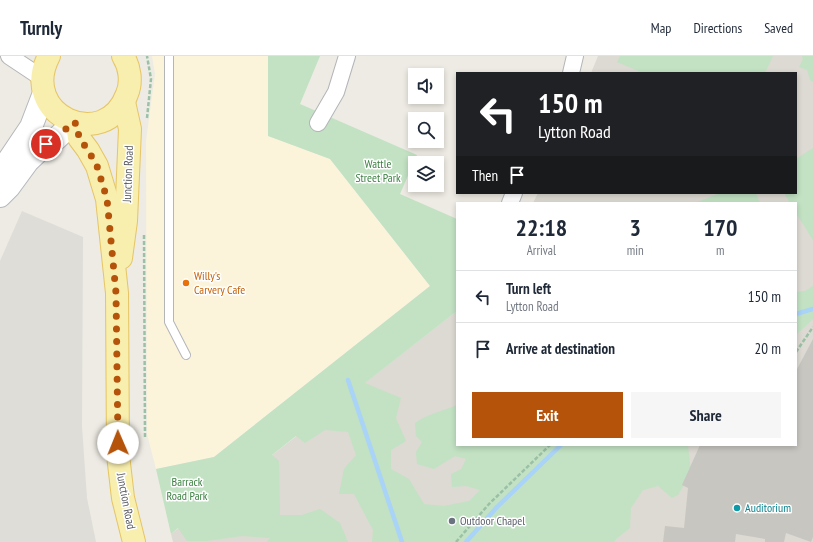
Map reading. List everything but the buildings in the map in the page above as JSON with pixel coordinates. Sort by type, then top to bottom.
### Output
[{"type":"main road","points":[[0,173],[31,128],[43,85],[44,67],[49,56]]},
{"type":"main road","points":[[43,85],[50,106],[60,116],[75,123],[91,124],[104,121],[116,113],[124,102],[130,88],[130,72],[123,56]]},
{"type":"main road","name":"Junction Road","points":[[116,293],[126,221],[129,159],[130,129],[124,102]]},
{"type":"main road","points":[[0,196],[9,187],[28,161],[46,144],[56,139],[75,123]]},
{"type":"main road","name":"Junction Road","points":[[75,123],[79,138],[95,162],[105,190],[116,293],[118,455],[123,498],[134,542]]},
{"type":"street","points":[[9,56],[43,85]]},
{"type":"street","points":[[318,123],[336,92],[347,56]]},
{"type":"street","points":[[571,72],[575,56]]},
{"type":"lane","points":[[170,56],[169,322],[186,355]]},
{"type":"path","points":[[147,56],[151,79],[147,118]]},
{"type":"path","points":[[144,230],[145,438]]},
{"type":"path","points":[[797,351],[813,327]]},
{"type":"path","points":[[456,542],[489,504],[549,446]]},
{"type":"shaded area","points":[[152,56],[268,56],[269,136],[330,159],[430,286],[214,457],[156,469],[147,434],[146,141],[155,74]]},
{"type":"shaded area","points":[[598,56],[813,56],[813,542],[173,542],[171,534],[456,312],[456,446],[797,446],[797,202],[534,202],[538,194],[797,194],[797,72],[591,72]]},
{"type":"shaded area","points":[[22,211],[83,237],[82,427],[87,498],[96,542],[0,542],[0,261]]},
{"type":"green space","points":[[268,56],[320,56],[300,104],[417,155],[408,156],[408,176],[400,194],[456,219],[456,312],[365,383],[401,398],[396,418],[406,441],[391,450],[391,469],[409,479],[424,504],[444,506],[469,501],[480,490],[466,486],[452,487],[451,474],[461,469],[466,459],[455,456],[434,469],[417,464],[416,452],[422,442],[416,436],[415,423],[430,415],[456,405],[456,446],[688,446],[691,473],[678,495],[672,498],[658,486],[643,490],[631,508],[630,528],[614,542],[372,542],[373,530],[354,494],[339,494],[344,469],[356,455],[348,432],[325,430],[305,443],[296,436],[272,455],[279,461],[280,515],[302,515],[320,509],[340,523],[348,542],[267,542],[270,538],[242,536],[206,541],[187,541],[178,528],[171,534],[156,469],[214,457],[430,286],[330,159],[268,136]]},
{"type":"green space","points":[[620,56],[773,56],[765,72],[641,72],[617,62]]},
{"type":"green space","points":[[802,56],[813,56],[813,82],[810,80],[807,70],[799,67],[803,59]]},
{"type":"green space","points":[[813,148],[813,240],[797,215],[797,202],[789,202],[785,194],[797,194],[797,158]]},
{"type":"green space","points":[[718,194],[756,194],[760,202],[698,202]]},
{"type":"green space","points":[[813,286],[813,319],[797,334],[797,292],[805,291]]},
{"type":"waterway","points":[[797,314],[813,309]]},
{"type":"waterway","points":[[348,380],[402,542]]},
{"type":"waterway","points":[[466,542],[497,507],[560,446]]},
{"type":"place","name":"Willy's Carvery Cafe","points":[[186,283]]},
{"type":"place","name":"Auditorium","points":[[737,508]]},
{"type":"place","name":"Outdoor Chapel","points":[[452,521]]},
{"type":"route","points":[[46,144],[56,139],[73,122],[77,124],[79,138],[97,166],[105,190],[116,293],[118,443]]},
{"type":"park label","name":"Wattle Street Park","points":[[378,171]]},
{"type":"park label","name":"Barrack Road Park","points":[[187,489]]}]
